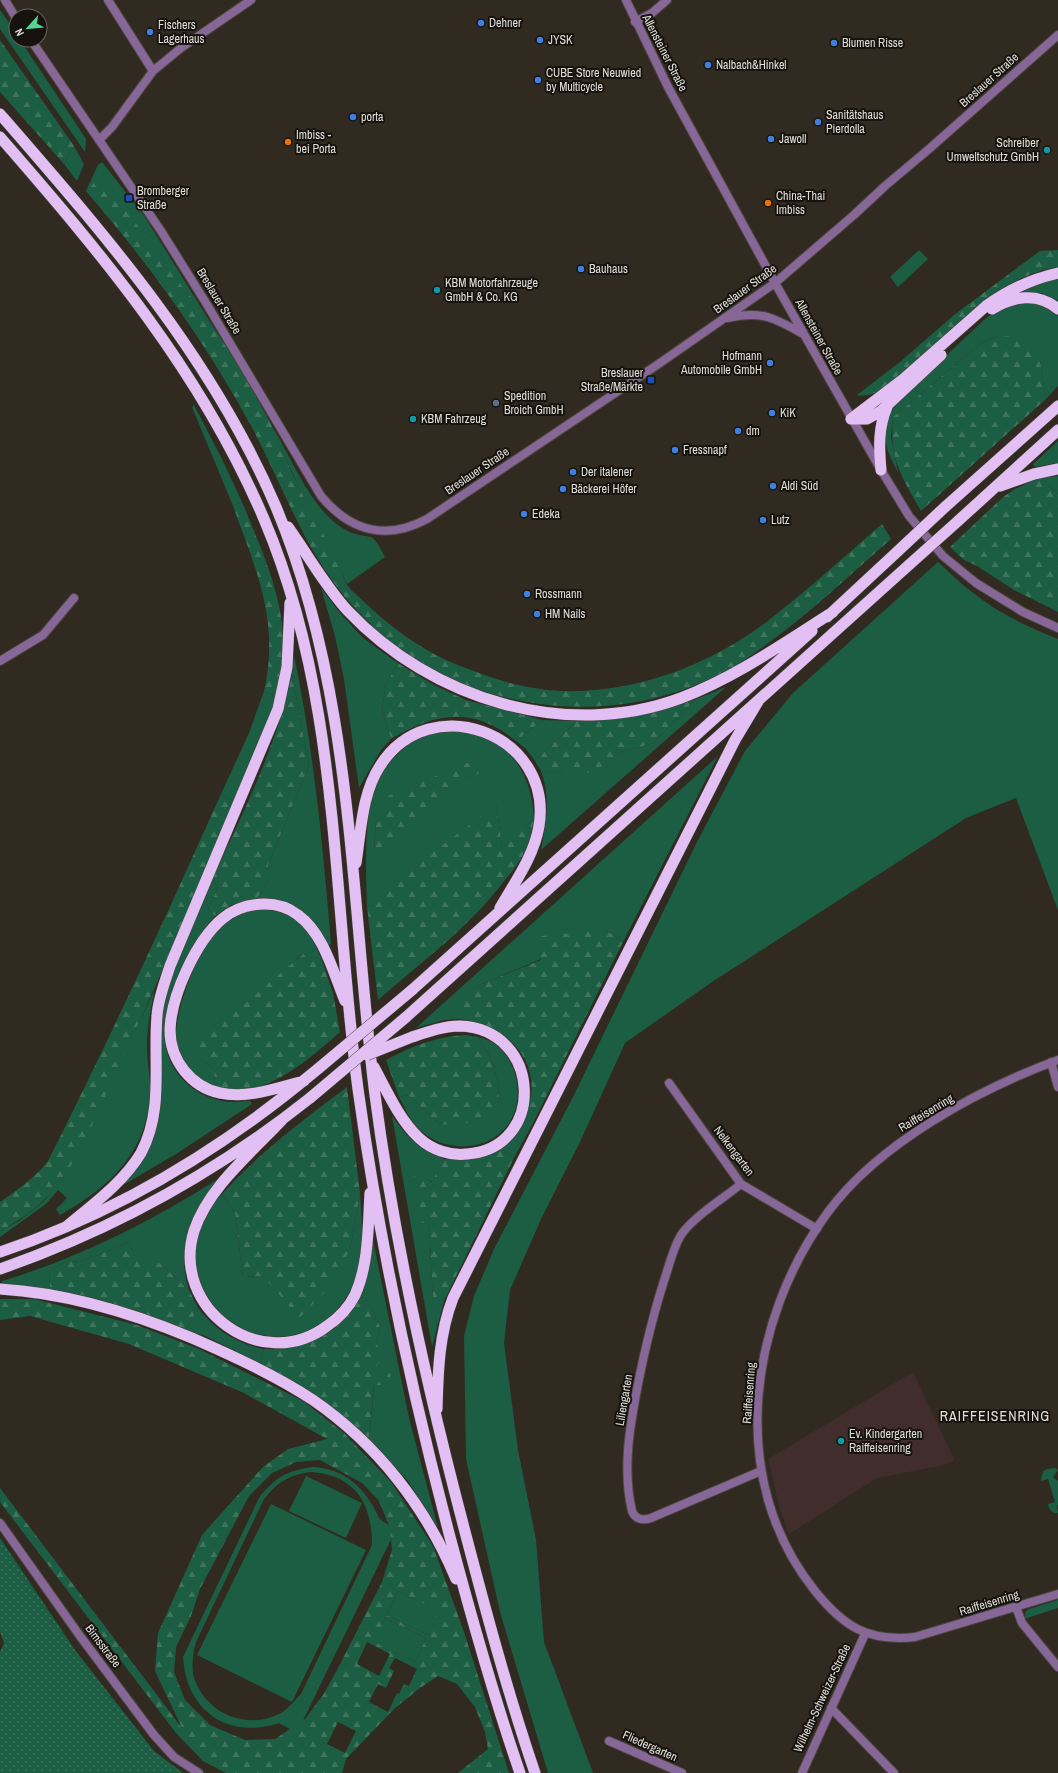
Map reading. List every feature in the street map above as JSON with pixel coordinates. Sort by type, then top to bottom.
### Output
[{"type":"highway","points":[[0,114],[88,215],[158,304],[206,374],[245,442],[278,511],[303,581],[325,663],[341,757],[371,1061],[393,1211],[417,1339],[437,1426],[500,1663],[534,1773]]},
{"type":"highway","points":[[0,137],[79,229],[155,326],[208,406],[231,446],[265,519],[302,630],[311,669],[326,756],[358,1084],[372,1179],[402,1339],[424,1434],[472,1618],[490,1681],[520,1773]]},
{"type":"highway","points":[[851,419],[901,381],[998,297],[1030,281],[1058,273]]},
{"type":"highway","points":[[851,419],[867,419],[877,414],[984,314],[999,305],[1014,299],[1033,297],[1045,300],[1058,309]]},
{"type":"highway","points":[[881,470],[880,432],[887,406]]},
{"type":"highway","points":[[0,1252],[66,1227],[122,1200],[198,1157],[259,1116],[304,1081],[412,990],[495,916],[833,612],[1057,406]]},
{"type":"highway","points":[[0,1269],[71,1242],[157,1200],[211,1168],[282,1120],[310,1098],[405,1018],[1058,430]]},
{"type":"highway","points":[[994,488],[1034,474],[1058,470]]},
{"type":"highway","points":[[278,511],[334,594],[366,628],[395,652],[429,674],[466,692],[500,703],[535,711],[562,714],[608,714],[640,709],[679,698],[722,680],[833,612]]},
{"type":"highway","points":[[66,1227],[109,1191],[128,1170],[141,1152],[150,1131],[155,1112],[156,1031],[157,1013],[161,996],[170,966],[278,709],[287,667],[290,593]]},
{"type":"highway","points":[[437,1426],[440,1351],[446,1320],[453,1298],[735,740],[759,700]]},
{"type":"highway","points":[[353,877],[369,792],[373,779],[388,754],[400,743],[412,736],[436,727],[462,726],[476,728],[497,738],[517,752],[529,770],[535,784],[538,797],[539,825],[531,851],[495,916]]},
{"type":"highway","points":[[304,1081],[247,1094],[222,1094],[209,1090],[198,1084],[188,1076],[180,1066],[171,1041],[170,1030],[173,1012],[178,994],[188,969],[205,938],[221,919],[242,907],[265,904],[290,910],[304,920],[317,937],[350,1013]]},
{"type":"highway","points":[[359,1058],[412,1037],[439,1029],[460,1026],[482,1031],[495,1036],[505,1044],[515,1056],[522,1069],[525,1083],[525,1097],[522,1110],[517,1123],[509,1134],[492,1146],[473,1154],[459,1155],[446,1153],[432,1148],[420,1140],[403,1119],[371,1061]]},
{"type":"highway","points":[[282,1120],[219,1188],[203,1211],[194,1233],[190,1257],[197,1291],[210,1311],[239,1335],[263,1342],[289,1342],[303,1339],[318,1332],[341,1314],[354,1295],[362,1274],[372,1179]]},
{"type":"highway","points":[[0,1289],[41,1293],[76,1299],[143,1319],[218,1349],[260,1370],[313,1400],[356,1434],[377,1455],[410,1495],[439,1542],[472,1618]]},
{"type":"street","points":[[108,0],[153,71]]},
{"type":"street","points":[[99,140],[112,127],[153,71],[181,48],[251,0]]},
{"type":"street","name":"Allensteiner Straße","points":[[626,0],[635,22],[668,87],[775,283],[851,419],[909,516],[943,556],[976,583],[995,596],[1032,617],[1058,628]]},
{"type":"street","points":[[635,22],[652,13],[668,0]]},
{"type":"street","name":"Breslauer Straße","points":[[36,48],[149,212],[206,303],[321,496],[337,514],[359,526],[371,530],[393,531],[410,528],[427,519],[775,283],[850,219],[885,186],[929,150],[1058,34]]},
{"type":"street","points":[[723,319],[744,314],[760,315],[777,320],[804,334]]},
{"type":"street","points":[[0,661],[43,634],[74,598]]},
{"type":"street","points":[[1055,1061],[1058,1087]]},
{"type":"street","name":"Raiffeisenring","points":[[1055,1061],[986,1092],[902,1141],[860,1176],[838,1200],[816,1229],[798,1259],[784,1290],[769,1332],[760,1387],[758,1432],[761,1472],[772,1516],[788,1551],[799,1570],[831,1609],[865,1634],[899,1639],[915,1637],[1058,1594]]},
{"type":"street","name":"Nelkengarten","points":[[669,1083],[741,1184],[816,1229]]},
{"type":"street","name":"Liliengarten","points":[[741,1184],[691,1224],[681,1235],[676,1246],[654,1314],[632,1420],[627,1474],[632,1511],[634,1515],[640,1519],[646,1520],[761,1472]]},
{"type":"street","name":"Bimsstraße","points":[[0,1523],[80,1636],[154,1735],[174,1757],[199,1773]]},
{"type":"street","points":[[1016,1607],[1022,1623],[1058,1667]]},
{"type":"street","name":"Wilhelm-Schweizer-Straße","points":[[802,1773],[865,1634]]},
{"type":"street","points":[[831,1708],[894,1773]]},
{"type":"street","name":"Fliedergarten","points":[[609,1741],[682,1773]]},
{"type":"shaded area","points":[[913,1372],[955,1461],[940,1466],[877,1478],[789,1534],[780,1510],[768,1459]]},
{"type":"green space","points":[[0,10],[8,22],[8,41],[0,29]]},
{"type":"green space","points":[[0,40],[74,146],[64,164],[0,92]]},
{"type":"green space","points":[[13,48],[25,48],[86,139],[85,152]]},
{"type":"green space","points":[[74,146],[84,164],[77,181],[64,164]]},
{"type":"green space","points":[[102,162],[145,217],[212,325],[182,288],[86,191],[98,165]]},
{"type":"green space","points":[[95,182],[102,182],[120,202],[207,318],[228,349],[271,424],[293,475],[336,558],[347,585],[395,629],[420,646],[446,660],[511,683],[559,691],[591,690],[623,686],[655,679],[686,668],[743,638],[798,597],[882,524],[891,539],[815,606],[750,656],[720,674],[669,694],[616,705],[563,706],[510,699],[460,682],[413,657],[370,624],[334,583],[321,564],[299,525],[250,424],[233,393],[195,333],[153,274],[86,191]]},
{"type":"green space","points":[[919,250],[928,259],[898,287],[890,277]]},
{"type":"green space","points":[[1058,250],[1058,267],[1029,275],[987,298],[890,383],[872,394],[862,396],[857,395],[900,362],[954,315],[1040,251]]},
{"type":"green space","points":[[1058,278],[1058,301],[1042,293],[1021,293],[1020,289]]},
{"type":"green space","points":[[1020,303],[1040,305],[1050,309],[1058,316],[1058,386],[1046,399],[1040,361],[996,337],[981,343],[893,417],[891,436],[898,472],[888,451],[885,434],[889,417],[901,398],[985,319],[993,313]]},
{"type":"green space","points":[[1015,336],[1030,345],[1040,361],[1046,399],[921,511],[898,467],[893,444],[893,417],[981,343],[996,337]]},
{"type":"green space","points":[[194,405],[242,502],[233,506],[192,407]]},
{"type":"green space","points":[[273,427],[307,489],[323,511],[335,523],[345,529],[356,534],[371,537],[385,557],[347,584],[314,518],[282,450]]},
{"type":"green space","points":[[1058,441],[1058,463],[1035,467],[1033,464]]},
{"type":"green space","points":[[1058,476],[1058,494],[1039,478]]},
{"type":"green space","points":[[1039,478],[1058,494],[1058,612],[1014,590],[977,566],[964,560],[950,547],[1003,497],[1015,489]]},
{"type":"green space","points":[[242,502],[272,578],[281,617],[283,657],[277,696],[264,691],[268,666],[269,642],[267,619],[257,574],[233,506]]},
{"type":"green space","points":[[938,562],[968,589],[992,607],[1024,624],[1058,639],[1058,910],[1016,798],[966,818],[712,982],[625,1043],[579,1144],[542,1217],[510,1290],[504,1343],[518,1450],[536,1540],[544,1642],[593,1773],[548,1773],[500,1612],[466,1459],[464,1336],[474,1296],[494,1249],[573,1097],[698,840],[745,751],[793,693]]},
{"type":"green space","points":[[321,588],[340,613],[363,638],[398,663],[386,684],[382,710],[391,739],[381,750],[359,788],[344,679],[335,636]]},
{"type":"green space","points":[[294,655],[307,727],[317,799],[331,944],[327,946],[315,925],[300,910],[291,904],[281,901],[257,899],[268,880],[268,865],[309,766],[292,674]]},
{"type":"green space","points":[[398,663],[432,684],[466,700],[543,720],[516,741],[485,722],[470,718],[455,717],[424,723],[391,739],[382,710],[386,684]]},
{"type":"green space","points":[[292,674],[309,766],[268,865],[268,880],[257,899],[233,904],[215,916],[208,909],[218,887],[212,879],[258,779],[278,727]]},
{"type":"green space","points":[[726,687],[541,850],[546,820],[547,801],[541,771],[593,772],[621,752],[654,743],[696,699]]},
{"type":"green space","points":[[264,691],[277,696],[262,738],[234,802],[221,794],[249,733]]},
{"type":"green space","points":[[696,699],[654,743],[621,752],[593,773],[541,771],[535,761],[577,721],[637,715],[666,709]]},
{"type":"green space","points":[[543,720],[577,721],[535,761],[526,749],[516,741]]},
{"type":"green space","points":[[458,730],[475,734],[490,740],[503,748],[514,759],[522,771],[528,786],[534,819],[502,846],[496,805],[375,905],[367,907],[367,835],[372,797],[377,781],[384,768],[413,741],[424,735],[432,733]],"holes":[[[387,813],[374,852],[376,821]]]},
{"type":"green space","points":[[718,756],[623,942],[606,930],[463,992],[458,1019],[444,1020],[416,1028]]},
{"type":"green space","points":[[470,762],[480,772],[374,853],[376,821],[387,812],[388,796]]},
{"type":"green space","points":[[221,794],[234,802],[162,972],[84,1141],[70,1167],[49,1195],[18,1221],[0,1231],[0,1202],[32,1178],[48,1161],[137,978]]},
{"type":"green space","points":[[496,805],[502,845],[534,819],[532,831],[521,859],[476,914],[444,944],[378,1000],[367,907],[375,905],[375,896]]},
{"type":"green space","points":[[212,879],[218,887],[208,909],[215,916],[203,931],[193,948],[170,1007],[165,1026],[166,1045],[174,1068],[190,1086],[200,1093],[226,1102],[250,1101],[252,1104],[176,1154],[125,1184],[123,1181],[147,1148],[163,998]]},
{"type":"green space","points":[[257,909],[271,910],[282,913],[299,922],[311,938],[322,960],[302,954],[199,1058],[214,1069],[215,1086],[202,1080],[187,1067],[177,1047],[176,1037],[180,1010],[190,977],[205,946],[213,934],[229,919],[247,911]]},
{"type":"green space","points":[[606,930],[623,942],[533,1123],[524,1118],[530,1103],[532,1084],[529,1069],[523,1056],[514,1044],[502,1034],[474,1021],[458,1019],[462,992],[541,960],[541,936]]},
{"type":"green space","points":[[303,954],[322,960],[333,993],[340,1032],[307,1060],[269,1083],[256,1088],[243,1090],[215,1086],[214,1069],[199,1058],[198,1044]]},
{"type":"green space","points":[[155,989],[147,1039],[150,1103],[144,1127],[130,1156],[111,1179],[74,1207],[60,1215],[56,1209],[67,1198],[58,1190],[46,1204],[0,1237],[0,1231],[19,1221],[44,1201],[62,1179],[81,1145]]},
{"type":"green space","points":[[467,1035],[478,1037],[492,1060],[498,1083],[499,1101],[477,1122],[440,1125],[408,1095],[399,1097],[386,1060],[405,1050],[425,1043],[445,1037]]},
{"type":"green space","points":[[478,1037],[492,1042],[501,1049],[514,1069],[518,1093],[516,1105],[513,1116],[507,1126],[498,1135],[488,1141],[476,1145],[452,1146],[429,1137],[420,1130],[413,1123],[399,1097],[408,1095],[440,1125],[499,1101],[498,1083],[492,1060]]},
{"type":"green space","points":[[347,1087],[360,1193],[350,1250],[323,1294],[299,1318],[263,1276],[243,1277],[235,1213],[222,1194],[266,1151]]},
{"type":"green space","points":[[392,1116],[414,1142],[427,1151],[444,1159],[433,1182],[414,1173],[429,1224],[433,1300],[444,1301],[432,1347]]},
{"type":"green space","points":[[524,1118],[533,1123],[514,1158],[501,1149],[513,1139]]},
{"type":"green space","points":[[501,1149],[514,1158],[444,1301],[433,1301],[429,1224],[419,1222],[414,1172],[432,1182],[444,1159],[460,1160],[473,1158]]},
{"type":"green space","points":[[218,1179],[219,1181],[189,1232],[184,1258],[185,1273],[189,1290],[156,1260],[136,1260],[129,1242],[81,1262],[68,1261],[49,1271],[50,1289],[2,1284],[2,1281],[31,1272],[113,1238],[166,1210]]},
{"type":"green space","points":[[360,1193],[362,1246],[356,1277],[349,1293],[339,1308],[319,1325],[292,1335],[273,1337],[255,1333],[237,1326],[222,1314],[210,1300],[201,1283],[196,1263],[197,1244],[202,1226],[210,1209],[222,1194],[235,1213],[243,1277],[263,1276],[299,1317],[350,1250]]},
{"type":"green space","points":[[372,1235],[409,1418],[438,1528],[408,1481],[369,1439],[376,1367],[376,1343],[380,1326],[363,1292],[370,1261]]},
{"type":"green space","points":[[129,1242],[136,1259],[156,1260],[189,1290],[198,1308],[186,1330],[119,1305],[50,1289],[49,1271],[68,1261],[81,1262]]},
{"type":"green space","points":[[363,1292],[380,1326],[376,1343],[383,1355],[376,1367],[391,1374],[387,1385],[374,1385],[369,1439],[357,1427],[318,1397],[260,1363],[264,1349],[296,1346],[310,1342],[334,1328],[345,1318]]},
{"type":"green space","points":[[0,1299],[34,1299],[137,1325],[199,1349],[303,1401],[344,1433],[391,1482],[433,1546],[464,1632],[509,1773],[458,1773],[488,1749],[485,1732],[475,1707],[457,1684],[438,1676],[420,1688],[394,1709],[346,1759],[342,1773],[226,1773],[203,1761],[176,1733],[0,1502],[0,1488],[182,1728],[155,1671],[158,1633],[202,1535],[263,1467],[288,1449],[327,1439],[244,1393],[129,1344],[30,1316],[0,1320]],"holes":[[[320,1460],[362,1483],[379,1501],[390,1528],[392,1550],[382,1582],[336,1672],[323,1695],[305,1719],[275,1739],[245,1740],[210,1725],[185,1700],[174,1672],[176,1647],[191,1616],[200,1589],[249,1496],[272,1473],[296,1462]],[[398,1591],[439,1611],[428,1635],[387,1615]],[[385,1618],[426,1638],[415,1662],[374,1642]],[[367,1642],[390,1654],[379,1676],[357,1664]],[[395,1658],[417,1669],[409,1686],[404,1684],[399,1694],[397,1693],[388,1712],[369,1702],[378,1684],[386,1688],[394,1671],[389,1668]],[[338,1722],[356,1731],[345,1753],[327,1744]]]},
{"type":"green space","points":[[198,1308],[212,1323],[227,1335],[245,1344],[264,1349],[260,1363],[205,1336],[186,1330]]},
{"type":"green space","points":[[313,1467],[338,1473],[353,1482],[366,1495],[381,1520],[396,1529],[297,1733],[279,1723],[260,1727],[243,1727],[227,1724],[213,1717],[201,1706],[192,1692],[186,1676],[183,1657],[260,1496],[283,1476],[296,1470]],"holes":[[[311,1472],[326,1474],[350,1485],[358,1494],[369,1516],[372,1545],[301,1694],[284,1711],[268,1718],[255,1720],[230,1716],[218,1710],[208,1701],[200,1691],[194,1678],[193,1660],[196,1642],[264,1499],[280,1483],[290,1477]]]},
{"type":"green space","points":[[1055,1468],[1058,1470],[1053,1477],[1058,1481],[1058,1513],[1054,1513],[1049,1508],[1048,1504],[1055,1502],[1048,1479],[1041,1481],[1043,1471]]},
{"type":"green space","points":[[306,1476],[362,1503],[346,1538],[289,1511]]},
{"type":"green space","points":[[271,1504],[366,1550],[292,1702],[197,1655]]},
{"type":"green space","points":[[0,1538],[75,1650],[154,1751],[183,1773],[0,1773],[0,1652],[4,1643],[0,1632]]},
{"type":"green space","points":[[398,1591],[440,1611],[428,1635],[387,1615]]},
{"type":"green space","points":[[1058,1600],[1058,1608],[1024,1619],[1026,1611],[1029,1609]]},
{"type":"green space","points":[[385,1618],[426,1638],[415,1662],[373,1642]]},
{"type":"place","name":"Dehner","points":[[481,23]]},
{"type":"place","name":"Fischers Lagerhaus","points":[[150,32]]},
{"type":"place","name":"JYSK","points":[[540,40]]},
{"type":"place","name":"Blumen Risse","points":[[834,43]]},
{"type":"place","name":"Nalbach&Hinkel","points":[[708,65]]},
{"type":"place","name":"CUBE Store Neuwied by Multicycle","points":[[538,80]]},
{"type":"place","name":"porta","points":[[353,117]]},
{"type":"place","name":"Sanitätshaus Pierdolla","points":[[818,122]]},
{"type":"place","name":"Jawoll","points":[[771,139]]},
{"type":"place","name":"Imbiss - bei Porta","points":[[288,142]]},
{"type":"place","name":"Schreiber Umweltschutz GmbH","points":[[1047,150]]},
{"type":"place","name":"Bromberger Straße","points":[[129,198]]},
{"type":"place","name":"China-Thai Imbiss","points":[[768,203]]},
{"type":"place","name":"Bauhaus","points":[[581,269]]},
{"type":"place","name":"KBM Motorfahrzeuge GmbH & Co. KG","points":[[437,290]]},
{"type":"place","name":"Hofmann Automobile GmbH","points":[[770,363]]},
{"type":"place","name":"Breslauer Straße/Märkte","points":[[651,380]]},
{"type":"place","name":"Spedition Broich GmbH","points":[[496,403]]},
{"type":"place","name":"KiK","points":[[772,413]]},
{"type":"place","name":"KBM Fahrzeug","points":[[413,419]]},
{"type":"place","name":"dm","points":[[738,431]]},
{"type":"place","name":"Fressnapf","points":[[675,450]]},
{"type":"place","name":"Der italener","points":[[573,472]]},
{"type":"place","name":"Aldi Süd","points":[[773,486]]},
{"type":"place","name":"Bäckerei Höfer","points":[[563,489]]},
{"type":"place","name":"Edeka","points":[[524,514]]},
{"type":"place","name":"Lutz","points":[[763,520]]},
{"type":"place","name":"Rossmann","points":[[527,594]]},
{"type":"place","name":"HM Nails","points":[[537,614]]},
{"type":"place","name":"Ev. Kindergarten Raiffeisenring","points":[[841,1441]]},
{"type":"district","name":"RAIFFEISENRING","points":[[995,1416]]}]
